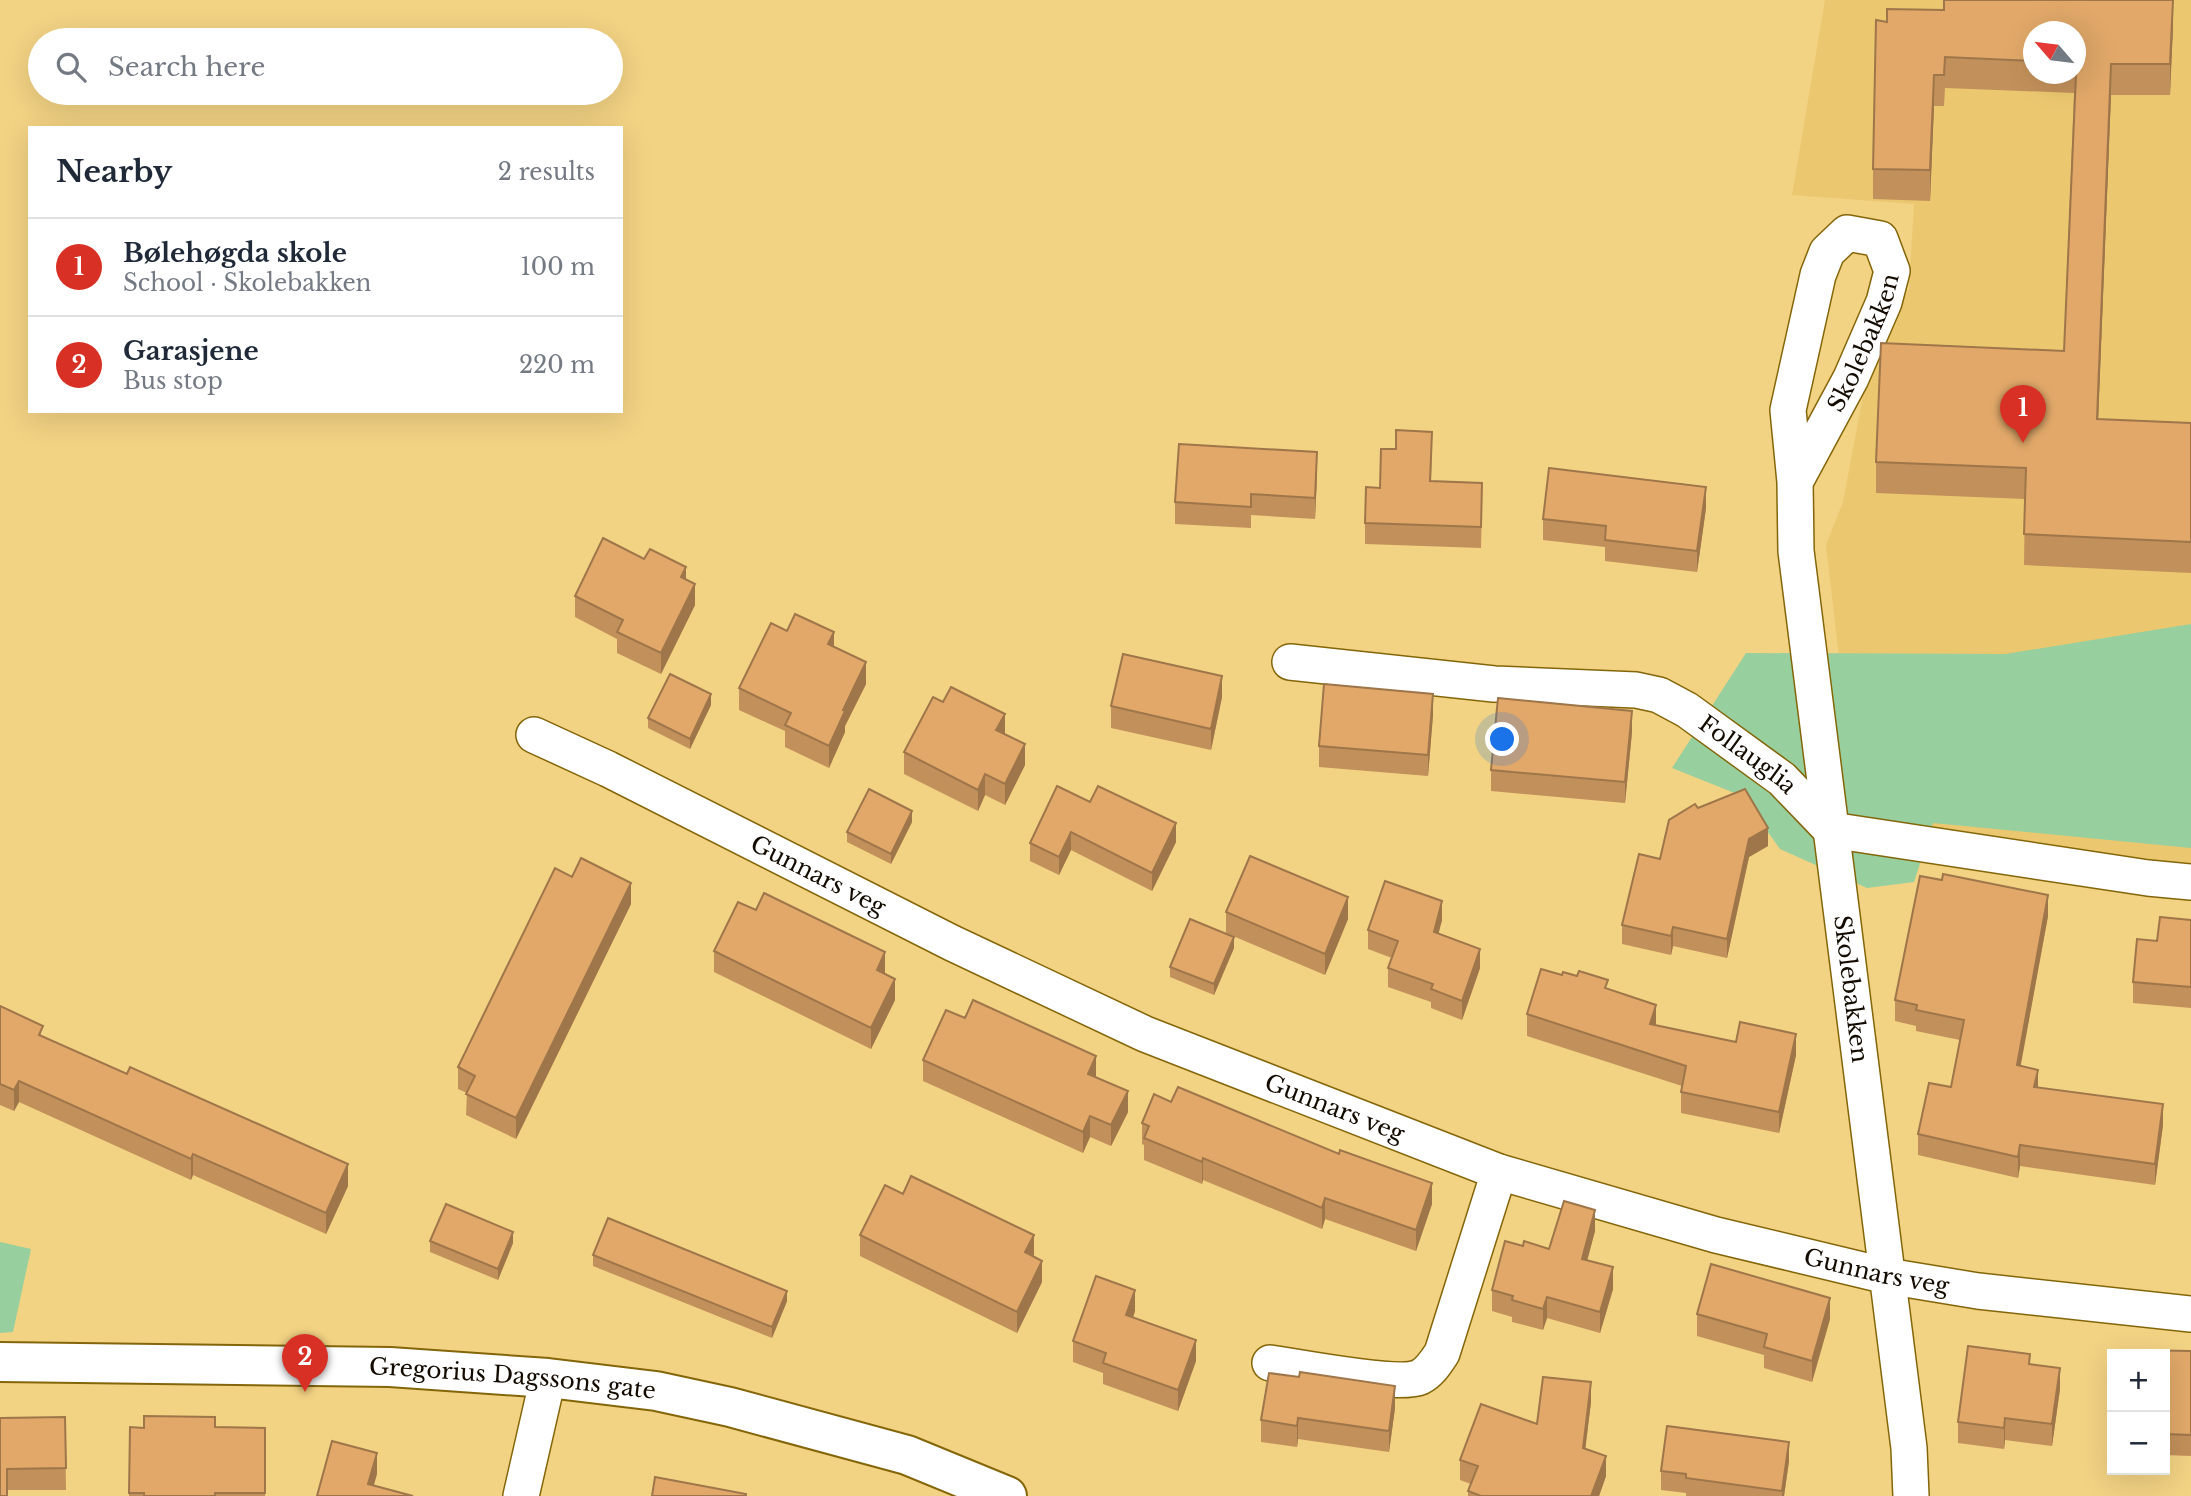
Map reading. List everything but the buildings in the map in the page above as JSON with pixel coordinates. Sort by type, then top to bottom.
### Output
[{"type":"street","name":"Skolebakken","points":[[1795,482],[1851,378],[1884,302],[1892,271],[1880,239],[1847,233],[1827,252],[1818,275],[1788,410],[1795,482],[1796,551],[1909,1448],[1911,1496]]},
{"type":"street","name":"Follauglia","points":[[1290,662],[1494,684],[1636,690],[1659,695],[1687,710],[1782,779],[1831,830]]},
{"type":"street","name":"Gunnars veg","points":[[534,735],[608,769],[953,943],[1145,1034],[1499,1172],[1716,1235],[1887,1276],[1978,1291],[2191,1314]]},
{"type":"street","points":[[1831,830],[2148,878],[2191,882]]},
{"type":"street","points":[[1270,1363],[1397,1381],[1420,1378],[1430,1370],[1442,1353],[1499,1172]]},
{"type":"street","name":"Gregorius Dagssons gate","points":[[0,1362],[390,1367],[548,1378],[656,1391],[742,1410],[907,1455],[1007,1496]]},
{"type":"street","points":[[521,1496],[548,1378]]},
{"type":"shaded area","points":[[1825,0],[2191,0],[2191,882],[2148,878],[1901,820],[1854,787],[1826,545],[1843,502],[1865,385],[1909,288],[1914,204],[1792,195]]},
{"type":"green space","points":[[2191,624],[2191,848],[1933,823],[1914,882],[1867,888],[1780,849],[1742,796],[1672,768],[1746,653],[2005,654]]},
{"type":"green space","points":[[0,1242],[31,1249],[13,1332],[0,1333]]},
{"type":"place","name":"Bølehøgda skole","points":[[2023,443]]},
{"type":"place","name":"Garasjene","points":[[305,1392]]}]
